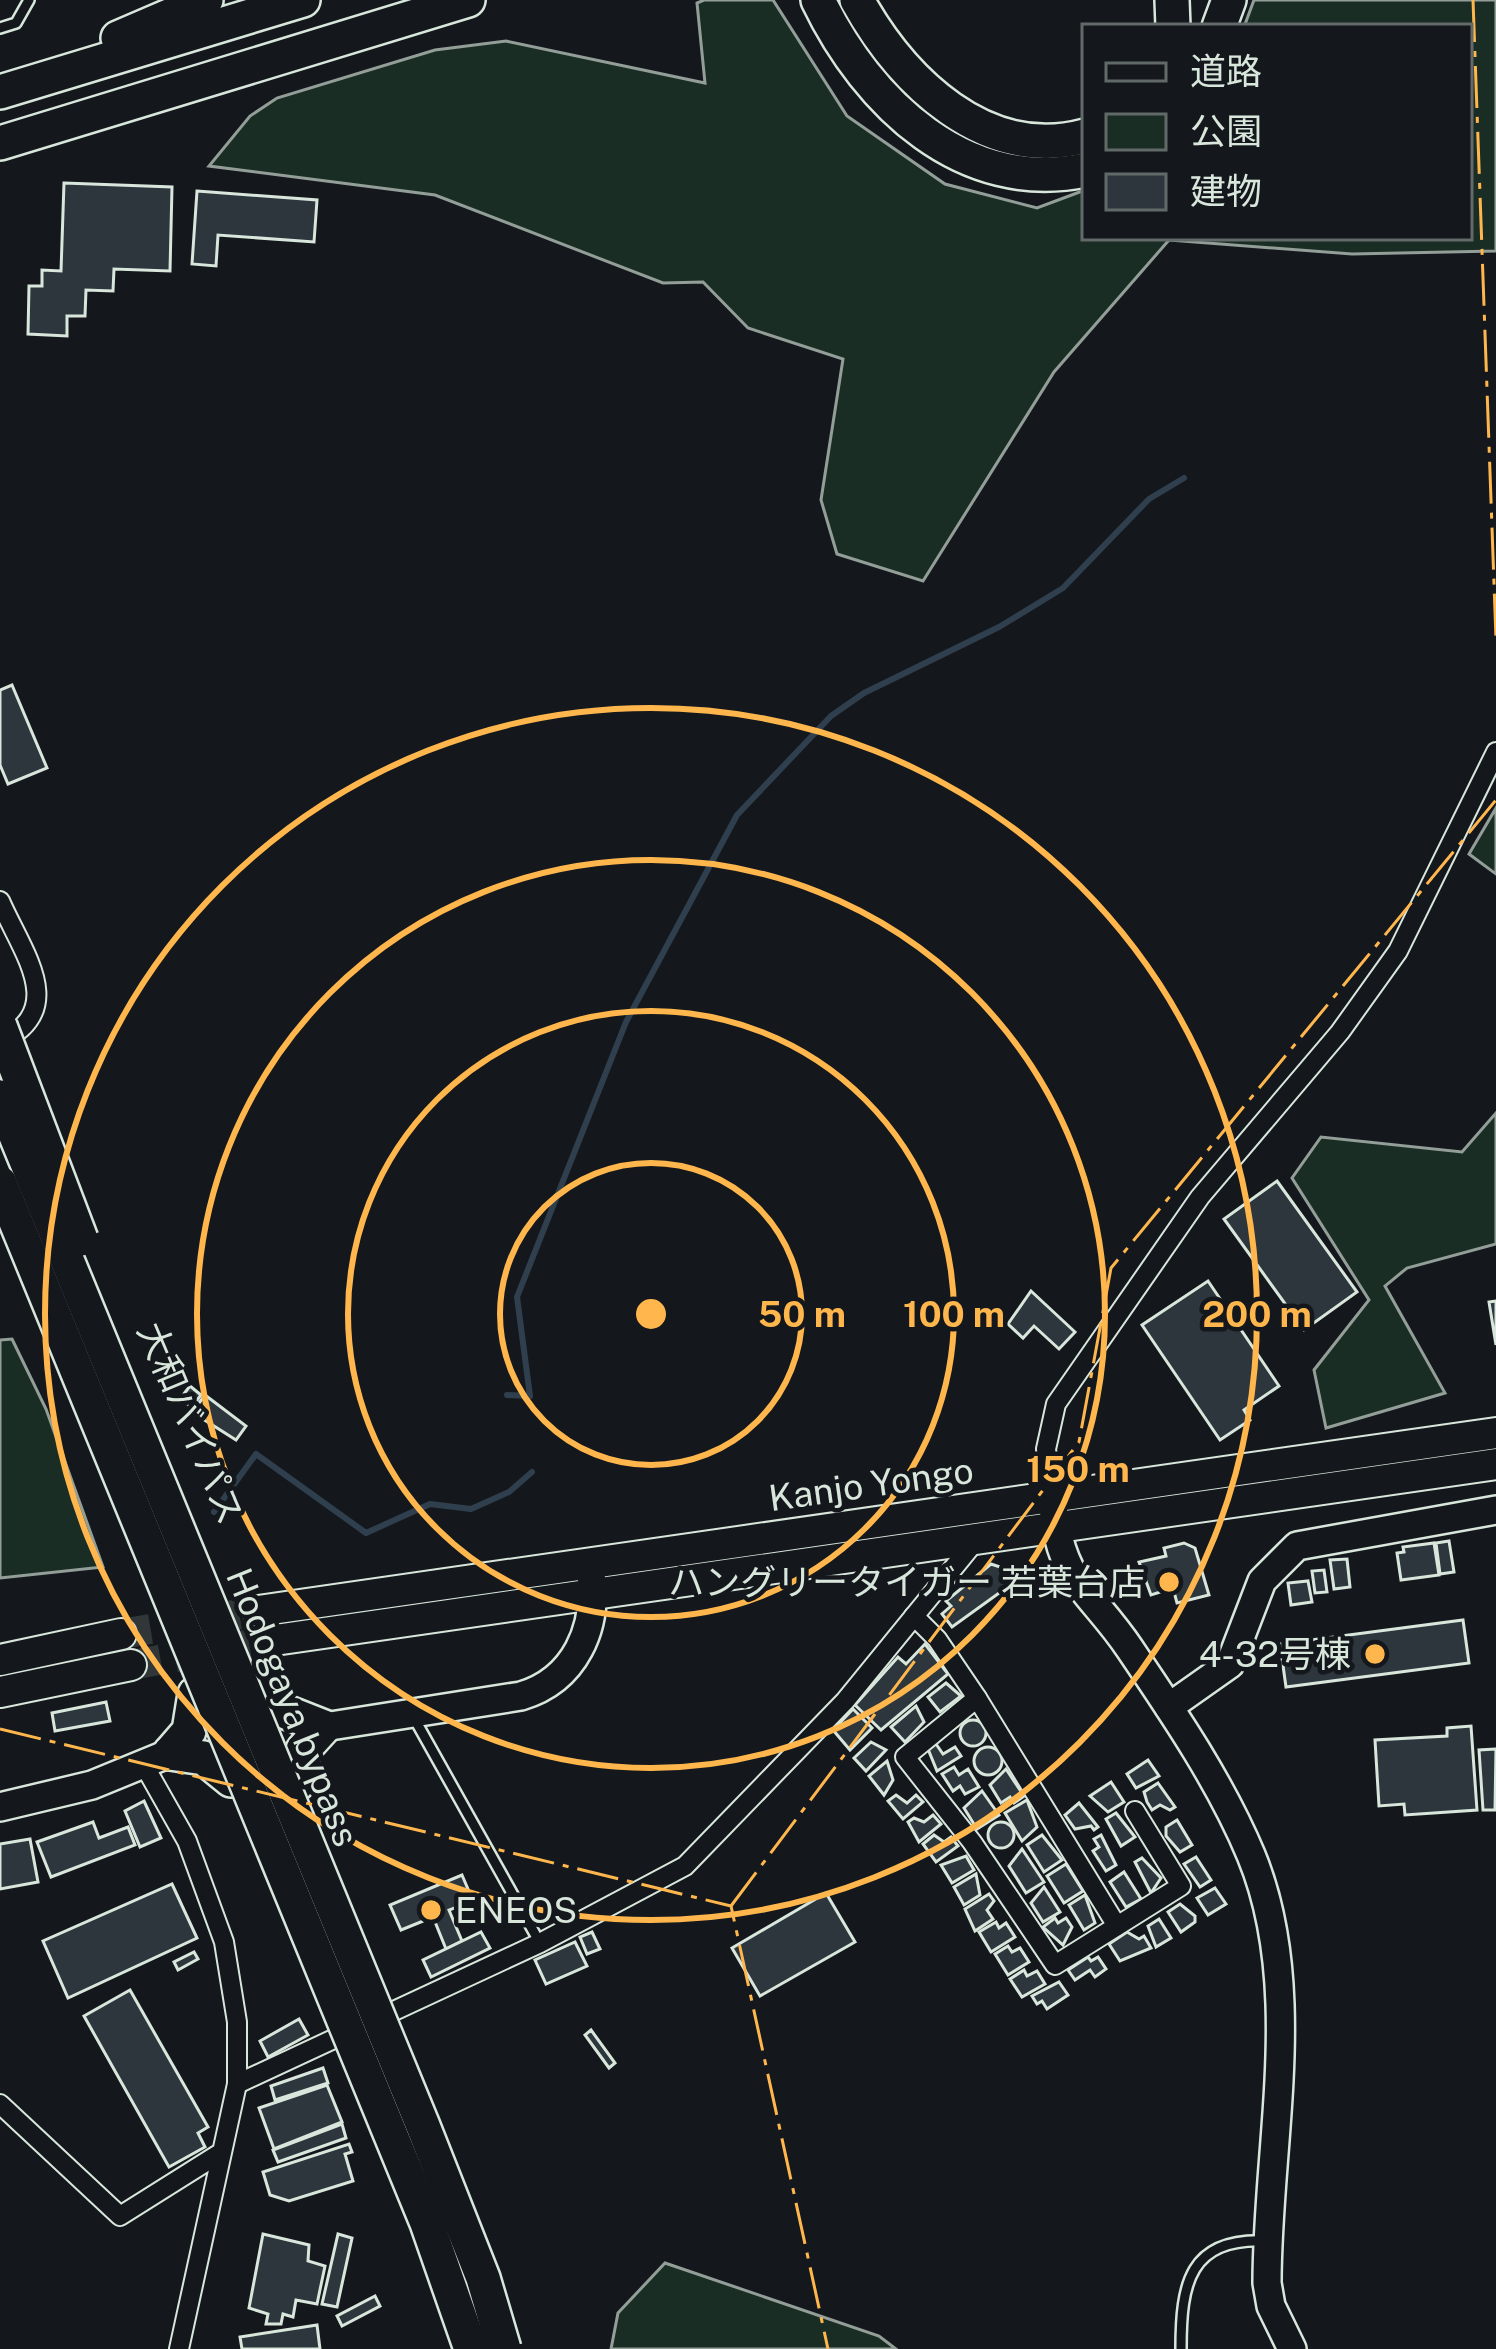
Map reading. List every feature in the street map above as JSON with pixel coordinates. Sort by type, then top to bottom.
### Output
[{"type":"highway","points":[[0,89],[206,0]]},
{"type":"highway","points":[[0,89],[304,0]]},
{"type":"highway","points":[[0,142],[468,0]]},
{"type":"highway","points":[[818,0],[873,83],[946,150],[977,166],[1014,176],[1050,178],[1082,171]]},
{"type":"highway","points":[[857,0],[900,63],[965,120],[1023,142],[1082,136]]},
{"type":"highway","points":[[875,0],[908,52],[965,120]]},
{"type":"highway","points":[[0,1026],[288,1779]]},
{"type":"highway","name":"大和バイパス","points":[[0,1065],[256,1681],[288,1779],[393,2014],[472,2207],[517,2349]]},
{"type":"highway","name":"Hodogaya bypass","points":[[0,1097],[288,1779],[458,2213],[504,2349]]},
{"type":"highway","name":"Hodogaya bypass","points":[[0,1183],[394,2139],[471,2349]]},
{"type":"highway","points":[[0,1226],[339,2039],[458,2349]]},
{"type":"highway","points":[[256,1681],[286,1712],[324,1727],[303,1750],[288,1779]]},
{"type":"highway","points":[[157,1759],[189,1731],[195,1694]]},
{"type":"highway","points":[[157,1759],[204,1758],[231,1780]]},
{"type":"main road","name":"Kanjo Yongo","points":[[258,1611],[977,1540],[1054,1513],[1496,1433]]},
{"type":"main road","name":"Kanjo Yongo","points":[[268,1641],[592,1579],[1054,1513],[1496,1464]]},
{"type":"main road","points":[[0,1660],[121,1634]]},
{"type":"main road","points":[[0,1692],[131,1665]]},
{"type":"street","points":[[1292,2349],[1271,2306],[1267,2241],[1279,2017],[1276,1940],[1250,1853],[1169,1707],[1120,1635],[1072,1581],[1054,1513],[1046,1449],[1056,1404],[1200,1197],[1340,1031],[1397,951],[1496,752]]},
{"type":"street","points":[[0,901],[39,996],[36,1016],[24,1030],[0,1042]]},
{"type":"street","points":[[1169,1707],[1230,1664],[1262,1581],[1297,1546],[1496,1510]]},
{"type":"street","points":[[237,2084],[393,2014],[685,1865],[844,1700],[977,1540]]},
{"type":"street","points":[[324,1727],[520,1696],[551,1684],[582,1645],[592,1579]]},
{"type":"street","points":[[914,1616],[938,1639],[977,1698],[1117,1926]]},
{"type":"street","points":[[977,1698],[904,1757],[972,1842],[1055,1965],[1181,1886],[1135,1811]]},
{"type":"street","points":[[0,1807],[157,1759],[224,1942],[236,2006],[237,2084],[179,2349]]},
{"type":"street","points":[[0,2104],[120,2216],[218,2155]]},
{"type":"lane","points":[[0,28],[16,23],[29,0]]},
{"type":"lane","points":[[412,1713],[540,1942]]},
{"type":"lane","points":[[1181,2349],[1187,2281],[1197,2262],[1235,2240],[1267,2241]]},
{"type":"green space","points":[[773,0],[847,116],[945,184],[1037,208],[1082,191],[1082,240],[1169,240],[1054,372],[923,581],[837,554],[821,500],[843,359],[748,328],[703,282],[663,283],[435,195],[209,166],[250,116],[277,98],[435,50],[506,41],[705,83],[697,3]]},
{"type":"green space","points":[[1254,0],[1496,0],[1496,251],[1352,254],[1169,240],[1472,240],[1472,24],[1245,24]]},
{"type":"green space","points":[[1496,808],[1496,874],[1469,854]]},
{"type":"green space","points":[[1496,1113],[1496,1244],[1407,1268],[1385,1286],[1445,1393],[1326,1428],[1314,1370],[1369,1300],[1292,1178],[1321,1137],[1462,1152]]},
{"type":"green space","points":[[12,1339],[46,1409],[103,1567],[0,1578],[0,1340]]},
{"type":"green space","points":[[665,2263],[879,2336],[896,2349],[611,2349],[618,2313]]},
{"type":"building","points":[[64,183],[172,187],[170,271],[114,269],[113,291],[86,290],[85,316],[67,316],[67,336],[28,334],[29,286],[42,286],[42,270],[61,271]]},
{"type":"building","points":[[197,191],[317,200],[314,242],[218,235],[216,266],[192,264]]},
{"type":"building","points":[[12,685],[47,768],[8,784],[0,765],[0,690]]},
{"type":"building","points":[[1277,1181],[1357,1292],[1304,1330],[1224,1219]]},
{"type":"building","points":[[1208,1281],[1279,1386],[1244,1410],[1250,1420],[1220,1440],[1142,1325]]},
{"type":"building","points":[[1031,1291],[1075,1332],[1059,1349],[1034,1326],[1023,1338],[1008,1324]]},
{"type":"building","points":[[1496,1301],[1496,1345],[1489,1302]]},
{"type":"building","points":[[190,1386],[201,1395],[192,1407],[180,1399]]},
{"type":"building","points":[[205,1395],[246,1426],[236,1440],[192,1412]]},
{"type":"building","points":[[1449,1541],[1454,1572],[1440,1574],[1436,1543]]},
{"type":"building","points":[[1184,1543],[1195,1548],[1209,1595],[1177,1603],[1173,1588],[1151,1595],[1139,1562],[1166,1556],[1164,1548]]},
{"type":"building","points":[[1434,1543],[1439,1575],[1401,1580],[1397,1553],[1404,1552],[1403,1547]]},
{"type":"building","points":[[1347,1559],[1350,1587],[1334,1589],[1330,1560]]},
{"type":"building","points":[[991,1564],[1024,1575],[952,1627],[942,1614],[951,1606],[946,1601]]},
{"type":"building","points":[[1324,1570],[1327,1592],[1315,1593],[1312,1571]]},
{"type":"building","points":[[1308,1581],[1312,1602],[1291,1605],[1288,1583]]},
{"type":"building","name":"4-32号棟","points":[[1463,1620],[1469,1663],[1286,1687],[1280,1644]]},
{"type":"building","points":[[925,1644],[948,1674],[881,1730],[855,1705],[898,1657],[906,1664]]},
{"type":"building","points":[[946,1683],[961,1696],[940,1712],[928,1697]]},
{"type":"building","points":[[106,1702],[110,1721],[55,1731],[52,1713]]},
{"type":"building","points":[[916,1706],[924,1722],[905,1742],[891,1727]]},
{"type":"building","points":[[853,1709],[872,1728],[850,1750],[833,1730]]},
{"type":"building","points":[[973,1720],[986,1733],[973,1746],[960,1733]]},
{"type":"building","points":[[1471,1726],[1477,1810],[1405,1815],[1404,1804],[1379,1806],[1375,1740],[1447,1736],[1447,1728]]},
{"type":"building","points":[[871,1742],[886,1750],[866,1771],[854,1758]]},
{"type":"building","points":[[936,1744],[943,1754],[955,1747],[961,1756],[937,1771],[928,1749]]},
{"type":"building","points":[[988,1747],[998,1751],[1002,1761],[998,1771],[988,1775],[978,1771],[974,1761],[978,1751]]},
{"type":"building","points":[[1496,1749],[1495,1810],[1483,1810],[1479,1750]]},
{"type":"building","points":[[1148,1760],[1159,1776],[1136,1788],[1127,1774]]},
{"type":"building","points":[[887,1761],[893,1780],[884,1795],[869,1776]]},
{"type":"building","points":[[954,1767],[959,1775],[968,1769],[979,1787],[965,1794],[960,1786],[953,1791],[942,1774]]},
{"type":"building","points":[[1006,1769],[1024,1796],[1014,1803],[1010,1797],[1001,1803],[990,1785]]},
{"type":"building","points":[[1111,1782],[1124,1802],[1108,1812],[1090,1796]]},
{"type":"building","points":[[1158,1783],[1175,1807],[1170,1810],[1160,1805],[1152,1810],[1147,1802],[1144,1792]]},
{"type":"building","points":[[982,1791],[999,1815],[977,1829],[964,1808]]},
{"type":"building","points":[[896,1795],[907,1803],[916,1795],[923,1802],[903,1819],[888,1801]]},
{"type":"building","points":[[1027,1800],[1037,1827],[1022,1841],[1005,1813]]},
{"type":"building","points":[[144,1801],[161,1838],[140,1847],[125,1811]]},
{"type":"building","points":[[1079,1803],[1098,1827],[1094,1830],[1091,1826],[1075,1829],[1065,1815]]},
{"type":"building","points":[[1116,1813],[1135,1837],[1121,1846],[1106,1819]]},
{"type":"building","points":[[933,1815],[941,1824],[919,1842],[908,1822],[914,1818],[924,1822]]},
{"type":"building","points":[[1177,1820],[1192,1845],[1180,1852],[1166,1836],[1166,1827]]},
{"type":"building","points":[[93,1822],[99,1838],[128,1827],[135,1845],[51,1877],[37,1842]]},
{"type":"building","points":[[1001,1822],[1014,1835],[1001,1848],[988,1835]]},
{"type":"building","points":[[934,1835],[944,1842],[951,1837],[958,1846],[936,1862],[923,1844]]},
{"type":"building","points":[[1042,1835],[1062,1860],[1044,1872],[1027,1845]]},
{"type":"building","points":[[1101,1835],[1116,1865],[1106,1871],[1093,1851],[1099,1847],[1094,1839]]},
{"type":"building","points":[[30,1839],[38,1882],[0,1889],[0,1844]]},
{"type":"building","points":[[1022,1849],[1044,1882],[1026,1893],[1009,1866]]},
{"type":"building","points":[[966,1856],[974,1870],[952,1883],[941,1865]]},
{"type":"building","points":[[1196,1857],[1211,1880],[1200,1887],[1184,1864]]},
{"type":"building","points":[[1142,1858],[1161,1878],[1151,1893],[1135,1862]]},
{"type":"building","points":[[1066,1864],[1083,1891],[1064,1903],[1047,1876]]},
{"type":"building","points":[[1124,1872],[1141,1899],[1126,1907],[1110,1882]]},
{"type":"building","points":[[976,1874],[980,1895],[964,1905],[954,1887]]},
{"type":"building","points":[[462,1875],[473,1901],[449,1910],[462,1941],[446,1949],[433,1917],[401,1930],[390,1905]]},
{"type":"building","points":[[172,1884],[197,1938],[68,1998],[43,1941]]},
{"type":"building","points":[[1044,1887],[1060,1912],[1043,1922],[1031,1903]]},
{"type":"building","points":[[1215,1888],[1226,1904],[1208,1915],[1197,1898]]},
{"type":"building","points":[[826,1893],[855,1942],[760,1996],[732,1948]]},
{"type":"building","points":[[989,1894],[994,1901],[987,1910],[993,1919],[975,1931],[965,1909]]},
{"type":"building","points":[[1085,1895],[1095,1923],[1084,1930],[1069,1905]]},
{"type":"building","points":[[1180,1904],[1195,1916],[1195,1922],[1181,1932],[1168,1912]]},
{"type":"building","points":[[1055,1918],[1058,1923],[1066,1918],[1072,1927],[1063,1945],[1043,1927]]},
{"type":"building","points":[[1159,1919],[1171,1938],[1156,1947],[1148,1926]]},
{"type":"building","points":[[996,1922],[999,1928],[1006,1923],[1015,1937],[991,1952],[979,1932]]},
{"type":"building","points":[[481,1932],[490,1948],[431,1977],[423,1960]]},
{"type":"building","points":[[592,1932],[600,1949],[587,1954],[580,1937]]},
{"type":"building","points":[[1127,1932],[1139,1939],[1144,1936],[1151,1948],[1120,1961],[1109,1944]]},
{"type":"building","points":[[575,1942],[587,1966],[546,1984],[535,1960]]},
{"type":"building","points":[[1008,1946],[1012,1952],[1020,1948],[1029,1962],[1008,1975],[995,1954]]},
{"type":"building","points":[[194,1952],[198,1959],[178,1970],[174,1962]]},
{"type":"building","points":[[1088,1957],[1091,1961],[1098,1957],[1106,1969],[1095,1977],[1090,1970],[1075,1980],[1068,1970]]},
{"type":"building","points":[[1024,1970],[1027,1976],[1037,1971],[1045,1984],[1022,1997],[1010,1979]]},
{"type":"building","points":[[1059,1982],[1068,1995],[1047,2009],[1042,2001],[1037,2004],[1032,1996]]},
{"type":"building","points":[[130,1990],[208,2127],[198,2133],[205,2147],[169,2167],[84,2016]]},
{"type":"building","points":[[299,2019],[308,2035],[268,2057],[260,2041]]},
{"type":"building","points":[[591,2030],[615,2063],[609,2068],[585,2035]]},
{"type":"building","points":[[323,2068],[328,2083],[275,2100],[271,2086]]},
{"type":"building","points":[[327,2085],[342,2122],[274,2149],[259,2108]]},
{"type":"building","points":[[342,2124],[346,2138],[278,2162],[273,2150]]},
{"type":"building","points":[[349,2144],[352,2152],[345,2154],[353,2181],[289,2201],[270,2195],[263,2172]]},
{"type":"building","points":[[263,2234],[309,2245],[308,2261],[325,2266],[317,2304],[296,2300],[293,2317],[283,2314],[281,2324],[266,2324],[268,2314],[249,2308]]},
{"type":"building","points":[[338,2234],[352,2238],[337,2307],[322,2304]]},
{"type":"building","points":[[375,2296],[380,2306],[342,2326],[337,2316]]},
{"type":"building","points":[[317,2325],[320,2349],[242,2349],[240,2337]]},
{"type":"waterway","points":[[507,1395],[530,1396],[517,1297],[626,1022],[737,815],[831,716],[864,693],[999,627],[1063,588],[1149,499],[1184,478]]},
{"type":"waterway","points":[[214,1512],[256,1454],[366,1533],[430,1504],[471,1509],[509,1492],[532,1472]]},
{"type":"tunnel","points":[[121,1634],[258,1611]]},
{"type":"tunnel","points":[[131,1665],[268,1641]]},
{"type":"power","points":[[1473,0],[1496,639]]},
{"type":"power","points":[[731,1906],[1079,1442],[1111,1268],[1496,800]]},
{"type":"power","points":[[0,1729],[731,1906],[828,2349]]},
{"type":"place","name":"ハングリータイガー 若葉台店","points":[[1169,1582]]},
{"type":"place","name":"4-32号棟","points":[[1375,1654]]},
{"type":"place","name":"ENEOS","points":[[431,1910]]}]
